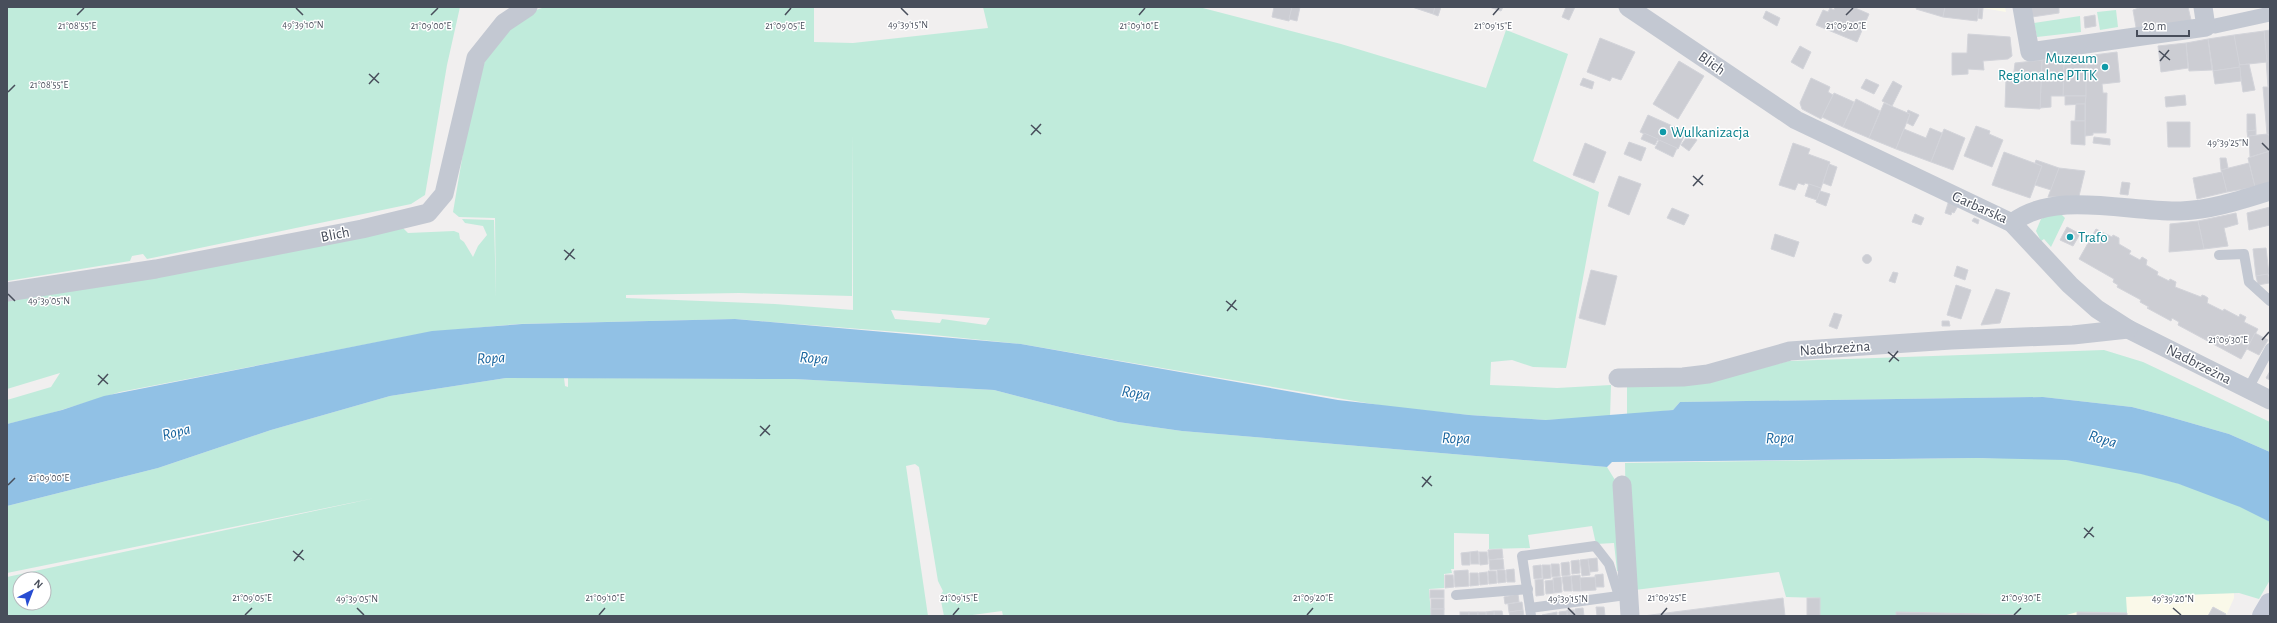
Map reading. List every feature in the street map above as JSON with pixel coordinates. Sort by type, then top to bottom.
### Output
[{"type":"street","name":"Blich","points":[[7,292],[156,270],[362,229],[428,213],[444,194],[476,58],[504,23],[528,7]]},
{"type":"street","name":"Blich","points":[[1628,7],[1796,120]]},
{"type":"street","points":[[2022,7],[2030,52],[2210,26],[2270,14]]},
{"type":"street","points":[[2203,7],[2210,26]]},
{"type":"street","name":"Garbarska","points":[[1796,120],[2012,223],[2018,218],[2052,206],[2082,205],[2155,211],[2183,211],[2231,203],[2270,191]]},
{"type":"street","name":"Nadbrzeżna","points":[[2012,223],[2070,284],[2097,308],[2128,328],[2270,400]]},
{"type":"street","name":"Nadbrzeżna","points":[[1618,378],[1683,377],[1708,374],[1790,351],[1951,340],[2073,335],[2128,328]]},
{"type":"street","points":[[1622,486],[1623,596],[1630,616]]},
{"type":"lane","points":[[2219,255],[2244,254],[2249,282],[2270,301]]},
{"type":"lane","points":[[2248,389],[2270,348]]},
{"type":"lane","points":[[1595,546],[1609,564],[1623,596],[1531,612],[1522,556],[1595,546]]},
{"type":"lane","points":[[1456,595],[1528,589]]},
{"type":"shaded area","points":[[1975,7],[2005,7],[2006,12],[1983,8]]},
{"type":"shaded area","points":[[2234,593],[2234,598],[2226,616],[1820,616],[1820,598]]},
{"type":"green space","points":[[7,7],[460,7],[447,65],[425,195],[411,204],[147,259],[143,254],[132,256],[130,261],[7,281]]},
{"type":"green space","points":[[545,7],[814,7],[814,42],[853,43],[988,28],[983,7],[1199,7],[1341,44],[1486,88],[1506,30],[1568,54],[1533,161],[1599,192],[1566,368],[1533,367],[1512,360],[1491,362],[1490,385],[1557,388],[1611,385],[1610,417],[1546,420],[1469,415],[1390,407],[1021,344],[924,334],[735,319],[517,324],[430,332],[120,392],[45,415],[7,424],[7,400],[51,387],[60,373],[7,389],[7,297],[403,228],[408,233],[454,231],[459,233],[460,239],[464,242],[473,257],[478,246],[487,235],[483,226],[465,223],[462,219],[494,220],[496,298],[495,218],[459,217],[453,212],[472,100],[488,52],[501,35],[533,11]],"holes":[[[853,133],[853,310],[775,304],[626,298],[626,295],[739,293],[852,296]],[[891,310],[989,318],[990,318],[986,325],[942,319],[940,323],[895,319]]]},
{"type":"green space","points":[[2116,10],[2118,27],[2100,30],[2097,12]]},
{"type":"green space","points":[[2080,16],[2081,32],[2037,37],[2034,23]]},
{"type":"green space","points":[[2051,214],[2062,215],[2065,218],[2051,247],[2044,239],[2041,241],[2036,231],[2041,219]]},
{"type":"green space","points":[[2104,350],[2143,362],[2270,422],[2270,452],[2229,434],[2132,407],[2043,397],[1680,402],[1673,410],[1627,415],[1627,385],[1712,381],[1789,361]]},
{"type":"green space","points":[[506,378],[564,378],[565,386],[568,387],[568,378],[795,379],[994,390],[1118,422],[1182,431],[1607,467],[1615,480],[1621,571],[1617,571],[1614,543],[1596,544],[1592,526],[1528,535],[1530,548],[1489,549],[1489,534],[1454,533],[1454,569],[1451,569],[1452,573],[1444,574],[1444,588],[1429,589],[1431,616],[1003,616],[1002,611],[965,616],[944,616],[940,596],[943,591],[938,581],[919,467],[915,464],[906,466],[928,616],[7,616],[7,577],[12,576],[12,611],[52,611],[52,571],[35,571],[375,498],[7,573],[7,506],[158,468],[271,430],[390,396]]},
{"type":"green space","points":[[2045,458],[2093,464],[2172,482],[2223,499],[2270,522],[2270,580],[2259,599],[2239,593],[2126,597],[2127,613],[2077,612],[2063,616],[1896,612],[1896,616],[1820,616],[1820,598],[1786,597],[1779,572],[1627,591],[1625,463]]},
{"type":"water","name":"Ropa","points":[[735,319],[1021,344],[1338,400],[1469,415],[1546,420],[1673,410],[1680,402],[2043,397],[2132,407],[2229,434],[2270,452],[2270,522],[2240,507],[2179,484],[2141,474],[2066,460],[1976,458],[1612,462],[1607,467],[1182,431],[1118,422],[994,390],[795,379],[506,378],[390,396],[271,430],[158,468],[7,506],[7,424],[62,410],[104,396],[432,331],[522,324]]},
{"type":"building","points":[[1274,7],[1292,7],[1289,21],[1272,17]]},
{"type":"building","points":[[1292,7],[1300,7],[1297,21],[1289,19]]},
{"type":"building","points":[[1412,7],[1435,7],[1433,14]]},
{"type":"building","points":[[1435,7],[1441,7],[1438,16],[1433,14]]},
{"type":"building","points":[[1489,7],[1503,7],[1501,11]]},
{"type":"building","points":[[1566,7],[1575,7],[1569,20],[1562,17]]},
{"type":"building","points":[[1835,7],[1853,7],[1869,14],[1857,42],[1816,25],[1823,10],[1828,12],[1830,8],[1834,10]]},
{"type":"building","points":[[1917,7],[1945,7],[1943,17],[1916,9]]},
{"type":"building","points":[[1945,7],[1979,8],[1977,21],[1943,17]]},
{"type":"building","points":[[2028,7],[2059,7],[2059,13],[2032,17]]},
{"type":"building","points":[[2142,7],[2188,7],[2192,24],[2137,33],[2133,10]]},
{"type":"building","points":[[1979,8],[1983,8],[1982,19],[1978,18]]},
{"type":"building","points":[[1766,11],[1780,18],[1777,26],[1763,18]]},
{"type":"building","points":[[2095,15],[2096,26],[2085,28],[2084,17]]},
{"type":"building","points":[[2270,30],[2270,87],[2268,87],[2264,31]]},
{"type":"building","points":[[2264,31],[2267,62],[2239,65],[2234,35]]},
{"type":"building","points":[[1968,34],[2010,37],[2012,56],[2008,59],[1983,61],[1984,70],[1968,69],[1968,74],[1952,75],[1952,53],[1967,53]]},
{"type":"building","points":[[2234,35],[2240,67],[2213,71],[2208,39]]},
{"type":"building","points":[[1600,38],[1635,52],[1621,80],[1612,77],[1610,81],[1587,72]]},
{"type":"building","points":[[2208,39],[2212,70],[2189,71],[2186,43]]},
{"type":"building","points":[[2186,43],[2188,68],[2161,72],[2158,46]]},
{"type":"building","points":[[1800,46],[1811,52],[1803,69],[1791,62]]},
{"type":"building","points":[[2117,52],[2120,82],[2102,84],[2103,93],[2107,93],[2106,133],[2093,133],[2093,135],[2085,136],[2086,56]]},
{"type":"building","points":[[2086,56],[2086,96],[2063,96],[2064,58]]},
{"type":"building","points":[[2064,58],[2063,96],[2051,96],[2051,107],[2040,108],[2042,60]]},
{"type":"building","points":[[2042,60],[2040,109],[2005,107],[2006,79],[2013,79],[2015,63]]},
{"type":"building","points":[[1679,61],[1704,76],[1678,119],[1653,104]]},
{"type":"building","points":[[2249,64],[2255,90],[2243,92],[2239,65]]},
{"type":"building","points":[[2240,67],[2241,81],[2215,84],[2213,71]]},
{"type":"building","points":[[1583,78],[1594,82],[1592,89],[1580,85]]},
{"type":"building","points":[[1811,78],[1830,87],[1828,92],[1833,95],[1821,119],[1802,109],[1800,103]]},
{"type":"building","points":[[1866,79],[1879,85],[1874,94],[1861,88]]},
{"type":"building","points":[[1893,81],[1902,86],[1892,106],[1882,101]]},
{"type":"building","points":[[2263,87],[2270,87],[2270,136],[2267,134]]},
{"type":"building","points":[[1834,93],[1854,102],[1843,127],[1822,117]]},
{"type":"building","points":[[2185,95],[2186,105],[2166,107],[2165,97]]},
{"type":"building","points":[[2065,96],[2086,96],[2085,104],[2065,105]]},
{"type":"building","points":[[1856,99],[1880,111],[1869,138],[1843,127]]},
{"type":"building","points":[[1884,103],[1910,114],[1896,149],[1869,138]]},
{"type":"building","points":[[2076,104],[2085,104],[2085,121],[2075,121]]},
{"type":"building","points":[[1908,110],[1919,115],[1913,126],[1907,123],[1910,114],[1907,113]]},
{"type":"building","points":[[2247,114],[2255,114],[2256,130],[2247,131]]},
{"type":"building","name":"Wulkanizacja","points":[[1648,115],[1686,132],[1678,149],[1640,132]]},
{"type":"building","points":[[2071,121],[2085,121],[2085,145],[2071,144]]},
{"type":"building","points":[[2167,122],[2190,122],[2190,147],[2168,147]]},
{"type":"building","points":[[1976,126],[1990,131],[1989,134],[2003,140],[1992,167],[1964,156]]},
{"type":"building","points":[[1930,128],[1942,133],[1931,162],[1896,149],[1904,129],[1926,138]]},
{"type":"building","points":[[1944,129],[1965,138],[1953,170],[1931,162]]},
{"type":"building","points":[[2256,130],[2256,135],[2249,136],[2248,141],[2247,131]]},
{"type":"building","points":[[1644,133],[1658,139],[1655,145],[1641,139]]},
{"type":"building","points":[[1689,134],[1697,140],[1689,151],[1681,145]]},
{"type":"building","points":[[2267,134],[2270,136],[2270,151],[2250,157],[2249,136]]},
{"type":"building","points":[[2094,137],[2110,139],[2110,145],[2093,143]]},
{"type":"building","points":[[1659,140],[1677,148],[1673,157],[1655,148]]},
{"type":"building","points":[[1629,142],[1646,148],[1641,161],[1624,154]]},
{"type":"building","points":[[1585,143],[1606,152],[1594,183],[1573,175]]},
{"type":"building","points":[[1793,143],[1810,149],[1808,154],[1830,162],[1821,188],[1805,183],[1804,185],[1798,183],[1795,190],[1779,185]]},
{"type":"building","points":[[2270,151],[2270,182],[2255,187],[2248,158]]},
{"type":"building","points":[[2004,152],[2042,166],[2030,198],[1992,185]]},
{"type":"building","points":[[2220,158],[2226,158],[2228,168],[2221,170]]},
{"type":"building","points":[[2036,160],[2059,168],[2051,190],[2035,185],[2042,166],[2035,163]]},
{"type":"building","points":[[2249,163],[2255,187],[2227,192],[2221,170]]},
{"type":"building","points":[[1829,164],[1837,167],[1831,186],[1823,183]]},
{"type":"building","points":[[2059,168],[2085,171],[2079,196],[2048,197]]},
{"type":"building","points":[[2222,172],[2227,192],[2197,199],[2193,178]]},
{"type":"building","points":[[1619,176],[1641,184],[1629,215],[1608,206]]},
{"type":"building","points":[[2122,182],[2130,183],[2128,195],[2120,194]]},
{"type":"building","points":[[1809,184],[1821,188],[1817,200],[1805,196]]},
{"type":"building","points":[[1820,191],[1830,194],[1826,206],[1816,202]]},
{"type":"building","points":[[1949,200],[1959,204],[1954,213],[1952,212],[1951,215],[1945,213]]},
{"type":"building","points":[[2270,207],[2270,225],[2249,230],[2247,213]]},
{"type":"building","points":[[1672,208],[1689,215],[1684,225],[1667,218]]},
{"type":"building","points":[[2236,213],[2238,224],[2224,228],[2228,246],[2204,249],[2198,221]]},
{"type":"building","points":[[1915,214],[1924,218],[1921,225],[1912,222]]},
{"type":"building","points":[[1974,218],[1979,220],[1978,224],[1972,221]]},
{"type":"building","points":[[2198,221],[2204,249],[2169,252],[2170,224]]},
{"type":"building","name":"Trafo","points":[[2067,227],[2080,234],[2073,246],[2060,240]]},
{"type":"building","points":[[2096,229],[2112,237],[2113,235],[2119,238],[2119,244],[2131,251],[2129,254],[2140,260],[2142,257],[2147,260],[2146,265],[2158,272],[2157,275],[2169,281],[2170,279],[2176,282],[2175,287],[2201,297],[2202,295],[2205,296],[2208,298],[2207,303],[2223,311],[2224,309],[2239,317],[2240,314],[2246,317],[2244,322],[2258,329],[2241,359],[2178,325],[2179,322],[2172,318],[2171,321],[2147,308],[2149,307],[2140,302],[2141,300],[2117,287],[2118,285],[2113,282],[2114,279],[2079,259]]},
{"type":"building","points":[[1775,234],[1799,242],[1794,257],[1771,249]]},
{"type":"building","points":[[2266,248],[2269,274],[2256,276],[2253,249]]},
{"type":"building","points":[[1865,255],[1869,255],[1871,259],[1869,263],[1865,263],[1863,261],[1863,257]]},
{"type":"building","points":[[1957,266],[1968,270],[1965,280],[1954,276]]},
{"type":"building","points":[[1591,270],[1617,276],[1605,325],[1579,318]]},
{"type":"building","points":[[1893,272],[1898,273],[1895,283],[1889,281]]},
{"type":"building","points":[[2268,274],[2269,283],[2258,285],[2256,276]]},
{"type":"building","points":[[1956,285],[1971,290],[1961,319],[1947,315]]},
{"type":"building","points":[[1996,289],[2010,293],[2000,323],[1981,325]]},
{"type":"building","points":[[1834,313],[1842,315],[1837,329],[1829,326]]},
{"type":"building","points":[[1942,321],[1949,321],[1950,326],[1942,326]]},
{"type":"building","points":[[2255,333],[2268,340],[2259,355],[2247,349]]},
{"type":"building","points":[[2270,371],[2270,380],[2266,378]]},
{"type":"building","points":[[1502,549],[1503,558],[1489,560],[1488,550]]},
{"type":"building","points":[[1478,551],[1479,564],[1471,564],[1470,552]]},
{"type":"building","points":[[1470,552],[1470,565],[1462,565],[1461,553]]},
{"type":"building","points":[[1479,552],[1487,552],[1488,564],[1480,565]]},
{"type":"building","points":[[1597,558],[1598,571],[1590,572],[1588,559]]},
{"type":"building","points":[[1503,559],[1504,569],[1490,570],[1489,560]]},
{"type":"building","points":[[1588,559],[1590,575],[1582,576],[1580,560]]},
{"type":"building","points":[[1579,560],[1580,573],[1572,574],[1571,561]]},
{"type":"building","points":[[1569,562],[1570,575],[1562,576],[1561,563]]},
{"type":"building","points":[[1551,564],[1559,564],[1560,576],[1552,577]]},
{"type":"building","points":[[1541,565],[1542,578],[1534,579],[1533,566]]},
{"type":"building","points":[[1542,565],[1550,565],[1551,578],[1543,579]]},
{"type":"building","points":[[1514,569],[1515,582],[1507,582],[1506,570]]},
{"type":"building","points":[[1468,570],[1469,586],[1455,587],[1454,571]]},
{"type":"building","points":[[1497,570],[1505,570],[1506,582],[1498,583]]},
{"type":"building","points":[[1488,571],[1496,571],[1497,583],[1489,584]]},
{"type":"building","points":[[1487,572],[1488,584],[1480,585],[1479,573]]},
{"type":"building","points":[[1470,573],[1478,573],[1479,585],[1470,586]]},
{"type":"building","points":[[1603,574],[1604,587],[1596,587],[1595,575]]},
{"type":"building","points":[[1445,575],[1453,575],[1454,587],[1445,588]]},
{"type":"building","points":[[1580,575],[1581,591],[1573,591],[1571,576]]},
{"type":"building","points":[[1571,576],[1572,591],[1564,591],[1562,577]]},
{"type":"building","points":[[1561,577],[1562,592],[1554,593],[1553,578]]},
{"type":"building","points":[[1595,577],[1596,590],[1581,591],[1580,578]]},
{"type":"building","points":[[1543,579],[1544,595],[1536,596],[1535,580]]},
{"type":"building","points":[[1553,580],[1554,593],[1546,594],[1545,581]]},
{"type":"building","points":[[1430,590],[1444,590],[1444,598],[1430,598]]},
{"type":"building","points":[[1518,594],[1519,602],[1505,604],[1504,597]]},
{"type":"building","points":[[1783,598],[1785,616],[1643,616]]},
{"type":"building","points":[[1807,598],[1820,598],[1820,616],[1807,616]]},
{"type":"building","points":[[1431,599],[1444,599],[1444,609],[1431,609]]},
{"type":"building","points":[[1522,602],[1523,610],[1509,612],[1508,604]]},
{"type":"building","points":[[1596,607],[1604,607],[1605,616],[1597,616]]},
{"type":"building","points":[[2213,607],[2226,614],[2225,616],[2208,616]]},
{"type":"building","points":[[1583,608],[1584,616],[1575,616],[1575,609]]},
{"type":"building","points":[[1431,609],[1444,609],[1444,616],[1431,616]]},
{"type":"building","points":[[1523,610],[1524,616],[1510,616],[1509,612]]},
{"type":"building","points":[[1567,610],[1574,610],[1575,616],[1567,616]]},
{"type":"building","points":[[1494,611],[1502,611],[1503,616],[1494,616]]},
{"type":"building","points":[[1494,611],[1494,616],[1486,616],[1486,612]]},
{"type":"building","points":[[1567,611],[1567,616],[1559,616],[1559,612]]},
{"type":"building","points":[[1460,612],[1469,612],[1469,616],[1460,616]]},
{"type":"building","points":[[1469,612],[1478,612],[1478,616],[1469,616]]},
{"type":"building","points":[[1478,612],[1486,612],[1486,616],[1478,616]]},
{"type":"building","points":[[1557,612],[1557,616],[1542,616],[1542,615]]},
{"type":"building","points":[[1896,612],[2063,616],[1896,616]]},
{"type":"building","points":[[2077,612],[2127,613],[2127,616],[2077,616]]},
{"type":"place","name":"Muzeum Regionalne PTTK","points":[[2105,67]]},
{"type":"place","name":"Wulkanizacja","points":[[1663,132]]},
{"type":"place","name":"Trafo","points":[[2070,237]]}]
